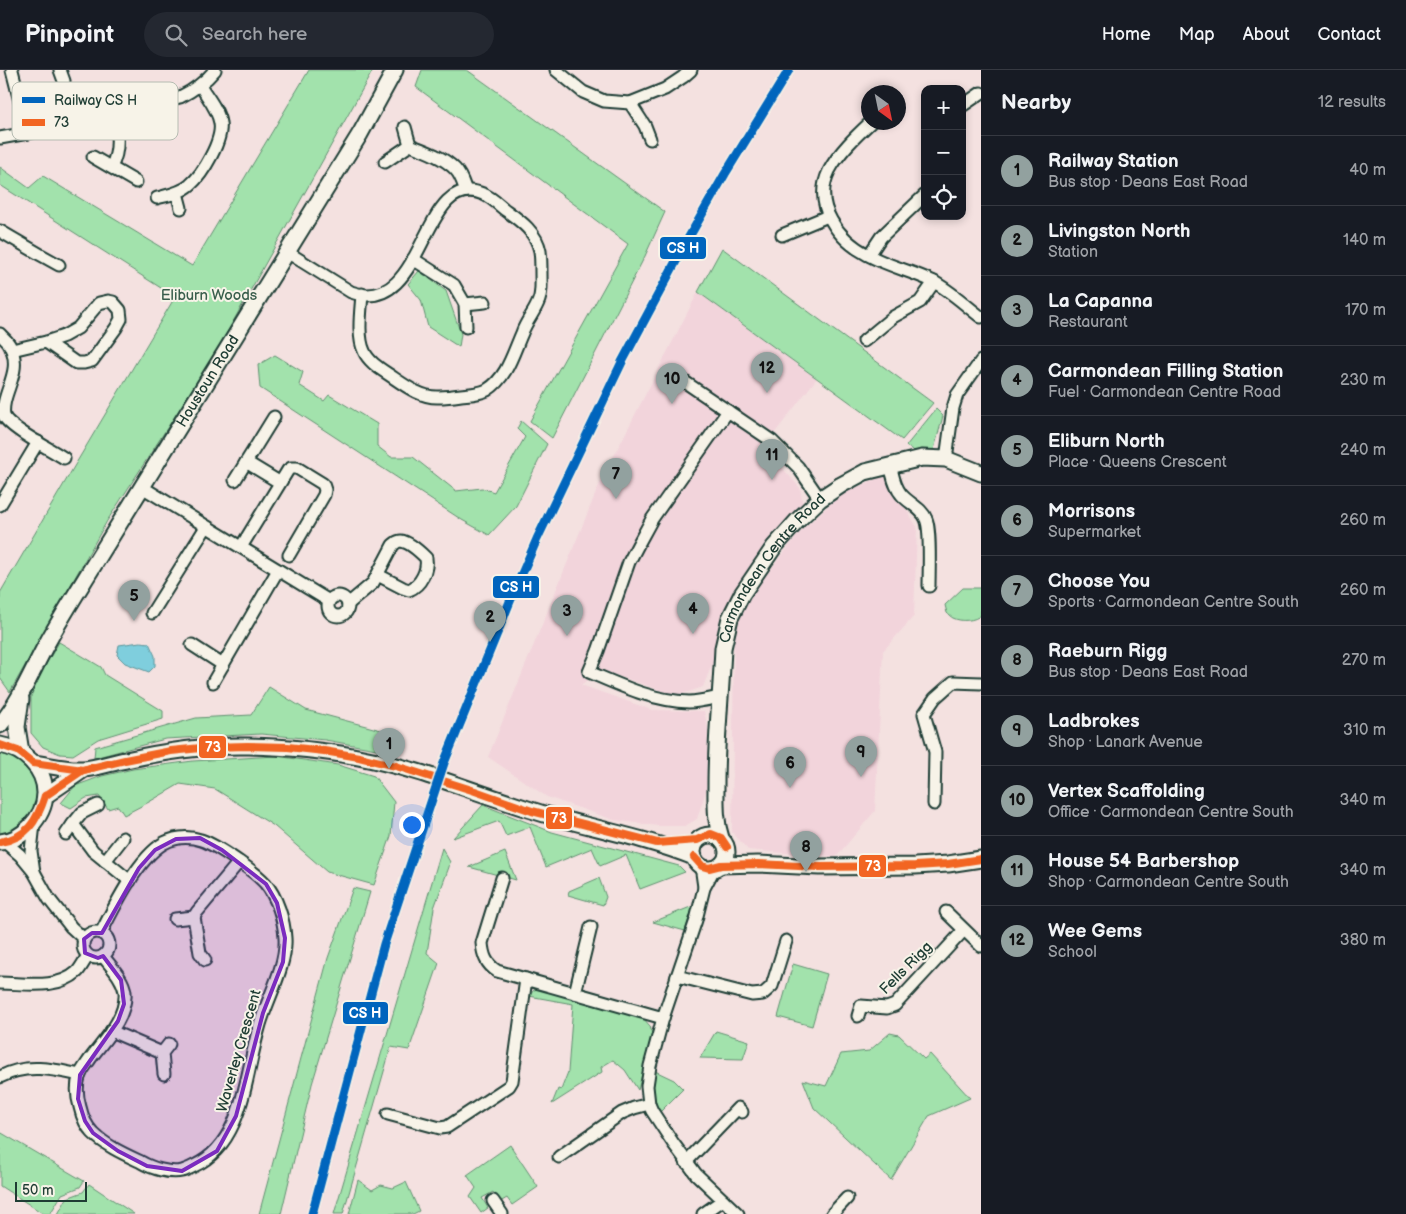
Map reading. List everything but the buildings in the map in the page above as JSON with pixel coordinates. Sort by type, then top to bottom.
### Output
[{"type":"street","points":[[178,96],[192,91],[215,70]]},
{"type":"street","name":"Houstoun Road","points":[[0,725],[22,693],[51,637],[142,487],[360,134],[395,70]]},
{"type":"street","points":[[556,70],[583,92],[604,101],[630,103],[665,89],[691,70]]},
{"type":"street","points":[[157,198],[177,193],[190,185],[202,171],[220,137],[221,125],[217,112],[200,85]]},
{"type":"street","points":[[966,103],[981,93]]},
{"type":"street","points":[[630,103],[645,126],[650,139]]},
{"type":"street","points":[[645,126],[657,122]]},
{"type":"street","points":[[405,127],[410,145]]},
{"type":"street","points":[[863,130],[835,160],[828,173],[824,188],[824,200],[828,216],[838,231],[855,247],[869,256],[934,282],[949,291],[981,317]]},
{"type":"street","points":[[111,167],[115,160],[118,140]]},
{"type":"street","points":[[385,162],[410,145]]},
{"type":"street","points":[[410,145],[435,154],[456,169],[466,191]]},
{"type":"street","points":[[94,157],[136,182]]},
{"type":"street","points":[[287,252],[351,292],[375,294],[388,290],[399,281],[440,209],[452,197],[466,191],[485,194],[518,220],[532,232],[540,252],[540,297],[535,311],[523,330],[512,357],[500,379],[486,390],[473,394],[437,398],[410,388],[372,362],[364,351],[360,319],[362,294]]},
{"type":"street","points":[[177,193],[181,208]]},
{"type":"street","points":[[869,256],[881,237],[921,199]]},
{"type":"street","points":[[782,235],[828,216]]},
{"type":"street","points":[[0,231],[38,260],[59,265]]},
{"type":"street","points":[[413,259],[454,285],[465,304],[466,327]]},
{"type":"street","points":[[864,341],[893,317],[920,302],[934,282]]},
{"type":"street","points":[[12,350],[64,336],[78,328],[99,303],[113,302],[120,310],[121,319],[92,361],[76,363],[46,342]]},
{"type":"street","points":[[465,304],[484,302]]},
{"type":"street","points":[[0,334],[10,344],[15,357],[12,374],[1,403],[2,419],[64,458]]},
{"type":"street","points":[[946,459],[953,408],[957,395],[981,361]]},
{"type":"street","points":[[682,380],[772,440],[798,467],[820,499]]},
{"type":"street","points":[[720,697],[691,702],[662,699],[644,695],[589,672],[629,562],[652,519],[728,411]]},
{"type":"street","points":[[235,480],[274,417]]},
{"type":"street","points":[[0,505],[38,442]]},
{"type":"street","name":"Carmondean Centre Road","points":[[724,842],[717,827],[716,762],[725,635],[734,607],[774,547],[820,499],[865,472],[922,458],[946,459],[981,473]]},
{"type":"street","points":[[246,462],[280,482]]},
{"type":"street","points":[[890,465],[895,484],[900,492],[927,519],[929,586]]},
{"type":"street","points":[[241,547],[288,470],[297,468],[323,484],[325,490],[324,495],[288,555]]},
{"type":"street","points":[[142,487],[328,601]]},
{"type":"street","points":[[152,613],[206,527]]},
{"type":"street","points":[[348,599],[347,610],[344,613],[335,616],[328,610],[328,601],[332,597],[348,599],[373,582],[393,545],[397,542],[401,541],[410,545],[426,558],[427,564],[418,584],[409,590],[378,575]]},
{"type":"street","points":[[213,682],[278,570]]},
{"type":"street","points":[[192,645],[223,665]]},
{"type":"street","points":[[934,804],[935,752],[924,714],[935,698],[952,682],[981,683]]},
{"type":"street","name":"Houstoun Road","points":[[21,752],[17,727],[22,693]]},
{"type":"street","points":[[0,745],[14,748],[21,752],[33,763],[43,782],[45,796],[42,808],[34,824],[31,851],[34,872]]},
{"type":"street","points":[[45,796],[83,770],[125,760],[171,751],[211,747],[288,748],[324,751],[359,757],[420,773],[532,810],[678,850],[708,864],[819,867],[915,866],[981,859]]},
{"type":"street","points":[[33,763],[83,770]]},
{"type":"street","points":[[66,834],[82,813],[98,805]]},
{"type":"street","name":"Carmondean Centre Road","points":[[700,838],[709,826],[716,810]]},
{"type":"street","points":[[2,842],[21,835],[34,824]]},
{"type":"street","points":[[73,824],[93,851],[130,881]]},
{"type":"street","points":[[657,844],[700,838],[711,834],[758,864]]},
{"type":"street","name":"Waverley Crescent","points":[[80,1075],[77,1088],[78,1099],[85,1121],[93,1133],[114,1148],[152,1167],[182,1171],[199,1164],[217,1151],[228,1135],[242,1101],[254,1044],[263,1013],[283,962],[286,938],[277,903],[266,884],[239,862],[211,843],[200,838],[187,837],[176,838],[155,850],[130,881],[114,905],[101,934]]},
{"type":"street","points":[[105,861],[123,838]]},
{"type":"street","points":[[700,838],[694,845],[708,864],[704,888],[696,920],[663,1018],[650,1066],[647,1086],[649,1104],[656,1119],[686,1162],[738,1214]]},
{"type":"street","points":[[2,842],[20,855],[34,872],[49,900],[70,927],[84,939]]},
{"type":"street","points":[[708,864],[727,857],[724,842]]},
{"type":"street","points":[[205,960],[200,953],[194,917],[239,862]]},
{"type":"street","points":[[502,878],[482,943],[482,953],[487,962],[497,971],[663,1018]]},
{"type":"street","points":[[946,912],[981,946]]},
{"type":"street","points":[[175,919],[194,917]]},
{"type":"street","points":[[575,993],[591,927]]},
{"type":"street","name":"Fells Rigg","points":[[861,1006],[887,1008],[895,1005],[964,930]]},
{"type":"street","points":[[92,933],[106,936],[109,946],[106,954],[93,958],[88,956],[82,944],[84,939],[92,933]]},
{"type":"street","points":[[677,976],[752,995],[763,994],[772,986],[786,941]]},
{"type":"street","points":[[0,984],[52,984],[64,981],[78,971],[88,956]]},
{"type":"street","points":[[0,1077],[30,1068],[80,1075],[118,1021],[124,1004],[125,992],[121,980],[103,956]]},
{"type":"street","points":[[388,1114],[440,1128],[447,1127],[509,1086],[512,1081],[526,979]]},
{"type":"street","points":[[111,1031],[165,1048],[164,1074]]},
{"type":"street","points":[[559,1157],[622,1113],[649,1104]]},
{"type":"street","points":[[686,1162],[738,1108],[742,1112]]},
{"type":"street","points":[[832,1214],[847,1198]]},
{"type":"street","points":[[702,1214],[723,1200]]},
{"type":"street","points":[[493,1201],[502,1214]]},
{"type":"highlighted area","points":[[200,838],[222,850],[266,884],[277,903],[285,938],[283,962],[263,1013],[236,1116],[217,1151],[182,1171],[147,1166],[118,1151],[93,1133],[85,1121],[78,1099],[80,1075],[118,1021],[124,1004],[121,980],[103,956],[98,958],[85,953],[84,939],[92,933],[102,933],[139,868],[155,850],[176,839]]},
{"type":"shaded area","points":[[698,292],[817,378],[764,447],[800,488],[803,506],[751,566],[703,687],[677,696],[601,670],[581,685],[652,710],[704,711],[708,729],[706,791],[697,819],[685,826],[658,826],[614,820],[547,797],[488,757],[599,485]]},
{"type":"shaded area","points":[[885,475],[917,527],[914,616],[883,651],[875,811],[836,857],[748,850],[732,832],[734,634],[745,601],[803,529],[840,495]]},
{"type":"green space","name":"Eliburn Woods","points":[[309,70],[373,70],[215,354],[107,521],[10,692],[0,678],[0,593],[175,297],[0,185],[0,167],[29,188],[43,176],[192,266]]},
{"type":"green space","points":[[422,70],[467,70],[665,212],[645,256],[552,438],[530,421],[628,244],[416,87]]},
{"type":"green space","points":[[722,248],[933,403],[902,440],[698,292]]},
{"type":"green space","points":[[419,271],[446,291],[461,334],[459,347],[428,327],[421,300],[408,284]]},
{"type":"green space","points":[[275,355],[303,372],[299,385],[324,401],[329,395],[377,424],[377,446],[391,457],[413,457],[456,491],[482,488],[494,492],[525,437],[517,429],[521,421],[547,444],[516,506],[489,535],[462,520],[260,388],[258,365]]},
{"type":"green space","points":[[936,409],[943,416],[933,453],[919,454],[906,446]]},
{"type":"green space","points":[[963,588],[981,588],[981,615],[975,619],[960,620],[953,618],[947,613],[945,605]]},
{"type":"green space","points":[[59,642],[101,667],[105,675],[163,711],[163,719],[98,739],[73,755],[60,754],[43,747],[31,733],[31,696],[42,671]]},
{"type":"green space","points":[[269,687],[306,710],[381,730],[382,750],[325,740],[261,734],[165,739],[94,758],[95,747],[196,718],[251,715]]},
{"type":"green space","points":[[0,750],[24,762],[34,779],[37,788],[37,798],[32,816],[26,824],[16,831],[0,837]]},
{"type":"green space","points":[[276,756],[338,765],[374,776],[394,802],[391,836],[374,885],[327,872],[274,826],[215,789],[180,784],[124,815],[118,806],[108,809],[99,796],[86,798],[71,808],[61,803],[75,786],[102,776],[133,769],[193,761]]},
{"type":"green space","points":[[483,805],[552,832],[679,866],[685,872],[640,889],[626,855],[600,866],[592,848],[546,867],[530,827],[506,836],[499,821],[453,838]]},
{"type":"green space","points":[[442,848],[450,862],[434,908],[427,953],[439,963],[409,1050],[391,1047],[343,1214],[334,1214]]},
{"type":"green space","points":[[505,852],[516,880],[469,867]]},
{"type":"green space","points":[[599,878],[606,897],[603,905],[568,895],[569,891]]},
{"type":"green space","points":[[353,888],[370,892],[312,1084],[281,1214],[259,1214],[328,958]]},
{"type":"green space","points":[[693,906],[685,931],[653,922]]},
{"type":"green space","points":[[793,964],[827,974],[812,1026],[778,1017]]},
{"type":"green space","points":[[541,988],[643,1018],[650,1026],[652,1034],[638,1090],[625,1070],[613,1060],[601,1067],[602,1072],[552,1104],[558,1089],[561,1090],[568,1072],[573,1004],[529,996],[534,990]]},
{"type":"green space","points":[[716,1031],[749,1041],[743,1059],[700,1058]]},
{"type":"green space","points":[[890,1033],[899,1035],[924,1059],[930,1054],[970,1098],[929,1116],[891,1180],[814,1108],[803,1080],[826,1086],[841,1054],[869,1051]]},
{"type":"green space","points":[[653,1070],[674,1080],[683,1089],[659,1113],[653,1092]]},
{"type":"green space","points":[[0,1132],[84,1181],[80,1187],[62,1194],[50,1214],[44,1214],[0,1186]]},
{"type":"green space","points":[[510,1145],[538,1187],[512,1205],[507,1198],[500,1202],[493,1192],[482,1198],[488,1208],[481,1213],[470,1197],[476,1188],[467,1175]]},
{"type":"green space","points":[[358,1180],[372,1190],[381,1185],[393,1188],[406,1182],[419,1211],[413,1214],[349,1214]]},
{"type":"green space","points":[[89,1184],[134,1214],[58,1214],[67,1198],[83,1192]]},
{"type":"water","points":[[140,642],[149,643],[155,656],[155,666],[149,672],[125,663],[117,655],[119,645]]},
{"type":"transit line","points":[[312,1214],[384,944],[444,763],[511,599],[537,539],[622,362],[725,174],[789,70]]},
{"type":"transit line","name":"73","points":[[0,745],[18,751],[33,763]]},
{"type":"transit line","name":"73","points":[[45,796],[83,770],[125,760],[171,751],[211,747],[288,747],[359,757],[396,766],[532,811],[657,843],[697,840],[711,834],[721,838],[727,847]]},
{"type":"transit line","name":"73","points":[[33,763],[83,770],[95,767]]},
{"type":"transit line","name":"73","points":[[0,842],[17,837],[30,827],[45,796]]},
{"type":"transit line","name":"73","points":[[694,857],[702,866],[709,868],[721,865],[758,864],[819,867],[915,866],[981,859]]},
{"type":"place","name":"Wee Gems","points":[[767,393]]},
{"type":"place","name":"Vertex Scaffolding","points":[[672,404]]},
{"type":"place","name":"House 54 Barbershop","points":[[772,480]]},
{"type":"place","name":"Choose You","points":[[616,499]]},
{"type":"place","name":"Eliburn North","points":[[134,621]]},
{"type":"place","name":"Carmondean Filling Station","points":[[693,634]]},
{"type":"place","name":"La Capanna","points":[[567,636]]},
{"type":"place","name":"Livingston North","points":[[490,642]]},
{"type":"place","name":"Railway Station","points":[[389,769]]},
{"type":"place","name":"Ladbrokes","points":[[861,777]]},
{"type":"place","name":"Morrisons","points":[[790,788]]},
{"type":"place","name":"Raeburn Rigg","points":[[806,872]]}]
